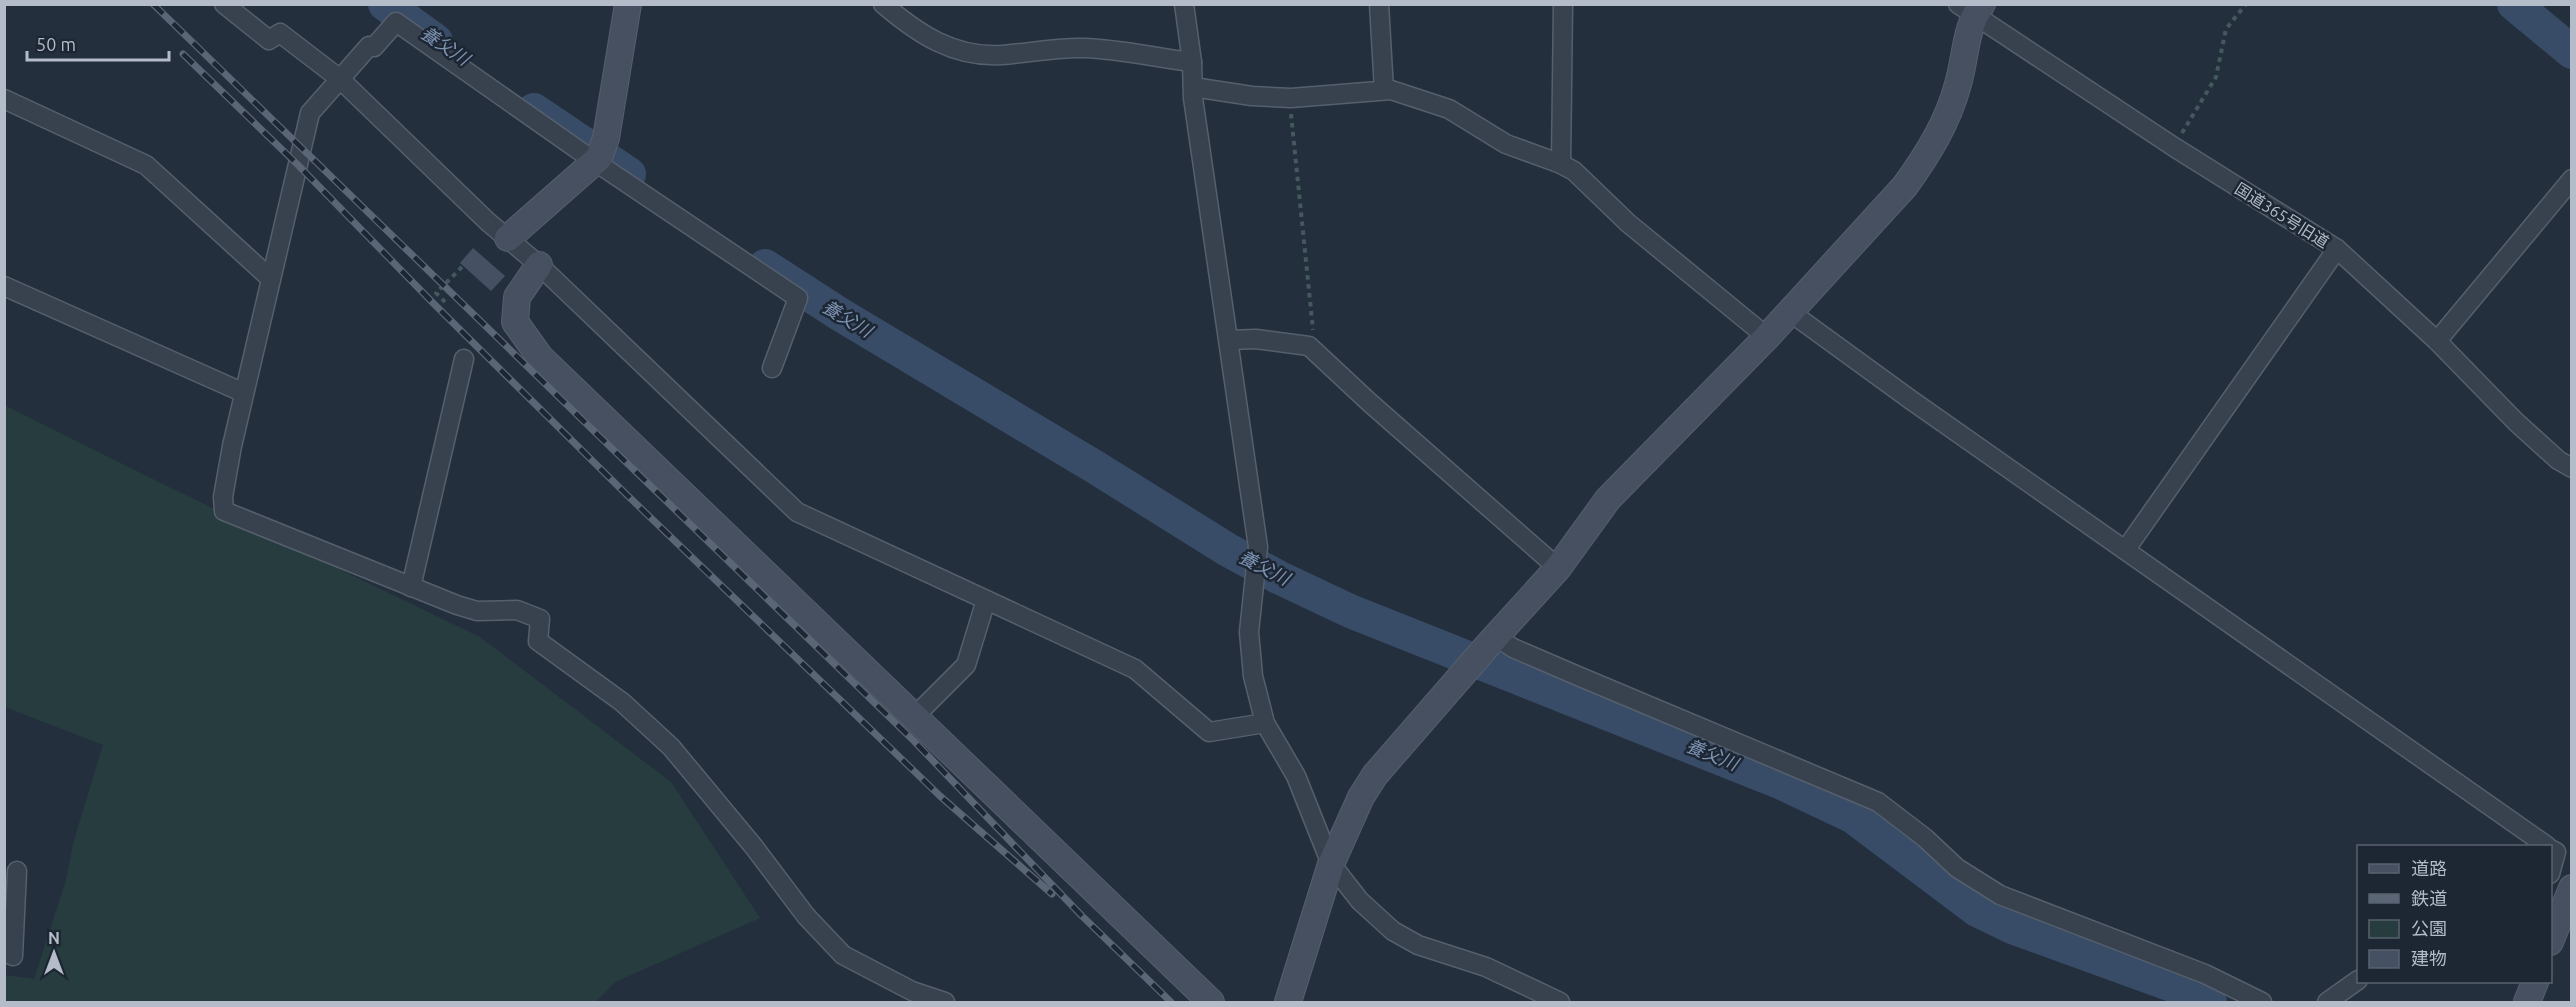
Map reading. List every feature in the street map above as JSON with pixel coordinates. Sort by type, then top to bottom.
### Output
[{"type":"street","points":[[224,4],[269,40],[280,33],[340,79],[488,222],[538,265],[797,512],[1135,669],[1209,732],[1265,723]]},
{"type":"street","points":[[508,238],[599,152],[628,4]]},
{"type":"street","points":[[883,4],[926,37],[949,48],[971,54],[999,55],[1087,48],[1192,62]]},
{"type":"street","points":[[1184,4],[1192,62],[1193,98],[1258,547],[1249,632],[1253,676],[1265,723],[1296,776],[1331,864],[1360,901],[1393,931],[1418,945],[1486,967],[1560,1002]]},
{"type":"street","points":[[1379,4],[1384,90]]},
{"type":"street","points":[[1561,164],[1563,4]]},
{"type":"street","points":[[1288,1002],[1331,864],[1361,797],[1375,775],[1558,568],[1608,499],[1767,338],[1905,186],[1930,149],[1947,118],[1958,83],[1971,8]]},
{"type":"street","name":"国道365号旧道","points":[[1971,8],[2174,147],[2337,249],[2437,341],[2516,422],[2558,460],[2571,468]]},
{"type":"street","points":[[772,368],[798,298],[599,152],[396,22],[374,47],[369,46],[310,113],[226,476],[224,511],[411,587],[477,611],[517,610],[540,619],[538,641],[622,702],[671,747],[754,847],[806,916],[843,955],[912,991],[945,1002]]},
{"type":"street","points":[[1194,87],[1252,96],[1291,98],[1391,90],[1449,109],[1506,144],[1574,171],[1628,223],[1767,338]]},
{"type":"street","points":[[4,99],[146,165],[271,279]]},
{"type":"street","points":[[2437,341],[2571,178]]},
{"type":"street","points":[[2126,549],[2337,249]]},
{"type":"street","points":[[538,265],[517,297],[515,322],[540,357],[1211,1002]]},
{"type":"street","points":[[4,286],[244,393]]},
{"type":"street","points":[[1790,312],[1909,396],[1911,400],[2545,845]]},
{"type":"street","points":[[1229,340],[1256,339],[1309,346],[1558,568]]},
{"type":"street","points":[[411,587],[464,359]]},
{"type":"street","points":[[915,716],[966,665],[986,600]]},
{"type":"street","points":[[1492,641],[1878,802],[1925,838],[1957,868],[2000,895],[2205,974],[2262,1002]]},
{"type":"street","points":[[2552,850],[2556,852],[2558,878],[2552,926]]},
{"type":"street","points":[[4,952],[13,956],[17,871]]},
{"type":"street","points":[[2558,878],[2571,876]]},
{"type":"street","points":[[2327,1002],[2357,981]]},
{"type":"street","points":[[2527,1002],[2534,983]]},
{"type":"path","points":[[2174,147],[2216,77],[2226,29],[2246,4]]},
{"type":"path","points":[[1291,98],[1290,120],[1314,329],[1309,346]]},
{"type":"path","points":[[445,302],[436,293],[463,266]]},
{"type":"green space","points":[[4,405],[480,637],[671,782],[760,918],[615,982],[596,1002],[5,1002],[5,975],[34,979],[66,880],[74,840],[103,745],[5,707]]},
{"type":"building","points":[[473,248],[505,276],[491,291],[460,263]]},
{"type":"waterway","name":"養父川","points":[[385,4],[436,41]]},
{"type":"waterway","points":[[2514,4],[2572,52]]},
{"type":"waterway","name":"養父川","points":[[534,110],[629,174]]},
{"type":"waterway","name":"養父川","points":[[765,266],[841,315],[1095,467],[1228,550],[1278,577],[1350,611],[1782,783],[1852,816],[1977,910],[2012,927],[2172,985],[2210,1002]]},
{"type":"railway","points":[[153,4],[914,741],[1082,916],[1171,1002]]},
{"type":"railway","points":[[183,54],[298,165],[435,305],[626,494],[940,796],[1052,894]]}]
